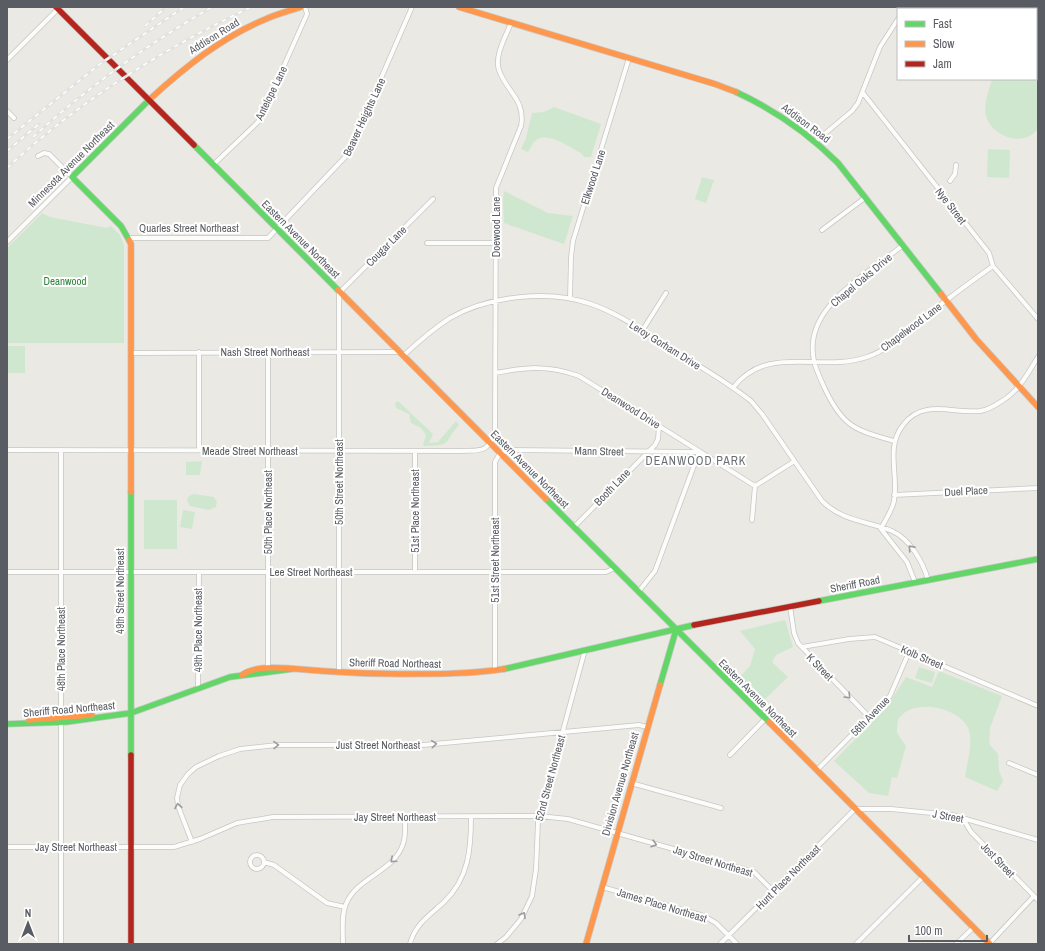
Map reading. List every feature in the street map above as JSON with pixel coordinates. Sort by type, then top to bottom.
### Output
[{"type":"main road","name":"Addison Road","points":[[149,101],[191,62],[230,36],[264,19],[301,7]]},
{"type":"main road","name":"Addison Road","points":[[459,7],[716,84],[752,98],[788,120],[816,141],[838,163],[982,346],[1038,407]]},
{"type":"main road","name":"Eastern Avenue Northeast","points":[[58,8],[339,293],[639,591],[676,630],[990,944]]},
{"type":"main road","name":"Minnesota Avenue Northeast","points":[[72,177],[149,101]]},
{"type":"main road","name":"Quarles Street Northeast","points":[[72,177],[121,226],[129,238]]},
{"type":"main road","name":"49th Street Northeast","points":[[129,238],[131,244],[130,944]]},
{"type":"main road","name":"Sheriff Road","points":[[676,630],[790,606],[1038,558]]},
{"type":"main road","name":"Sheriff Road Northeast","points":[[7,724],[61,720],[131,711],[156,704],[198,687],[242,675],[247,671],[290,667],[339,672],[427,674],[495,669],[501,666],[525,664],[676,630]]},
{"type":"main road","name":"Division Avenue Northeast","points":[[586,944],[616,833],[676,630]]},
{"type":"main road","name":"Sheriff Road Northeast","points":[[7,721],[61,720]]},
{"type":"street","name":"Antelope Lane","points":[[213,165],[258,122],[307,14],[305,7]]},
{"type":"street","name":"Beaver Heights Lane","points":[[277,229],[348,154],[412,7]]},
{"type":"street","points":[[7,60],[58,8]]},
{"type":"street","points":[[816,141],[852,111],[863,93],[880,47],[897,21]]},
{"type":"street","name":"Doewood Lane","points":[[491,444],[495,433],[496,188],[523,118],[517,98],[499,70],[500,52],[511,23]]},
{"type":"street","name":"Elkwood Lane","points":[[570,298],[573,241],[629,58]]},
{"type":"street","name":"Nye Street","points":[[863,93],[988,254],[992,266],[1038,319]]},
{"type":"street","points":[[7,111],[14,118]]},
{"type":"street","name":"Quarles Street Northeast","points":[[38,156],[44,153],[49,154],[72,177]]},
{"type":"street","points":[[950,181],[955,174],[956,165]]},
{"type":"street","name":"Minnesota Avenue Northeast","points":[[7,242],[72,177]]},
{"type":"street","points":[[822,230],[866,197]]},
{"type":"street","name":"Cougar Lane","points":[[339,293],[432,199]]},
{"type":"street","name":"Quarles Street Northeast","points":[[129,238],[268,238],[277,229]]},
{"type":"street","points":[[427,243],[496,243]]},
{"type":"street","name":"Chapel Oaks Drive","points":[[894,441],[862,432],[845,421],[833,405],[814,361],[814,332],[827,309],[840,296],[903,245]]},
{"type":"street","name":"Chapelwood Lane","points":[[733,388],[746,372],[764,365],[778,362],[852,361],[876,353],[992,266]]},
{"type":"street","name":"50th Street Northeast","points":[[339,293],[339,672]]},
{"type":"street","points":[[642,331],[666,293]]},
{"type":"street","name":"Leroy Gorham Drive","points":[[401,354],[452,317],[468,309],[496,301],[530,296],[570,298],[590,303],[608,311],[642,331],[733,388],[754,404],[815,493],[835,512],[896,534],[910,547],[921,561],[928,580]]},
{"type":"street","name":"Nash Street Northeast","points":[[131,352],[339,352],[401,354]]},
{"type":"street","points":[[199,352],[199,450]]},
{"type":"street","name":"50th Place Northeast","points":[[268,352],[268,670]]},
{"type":"street","points":[[916,582],[907,562],[881,529],[893,504],[894,441],[903,424],[921,411],[933,408],[973,411],[984,410],[1003,401],[1019,387],[1038,357]]},
{"type":"street","name":"Deanwood Drive","points":[[495,373],[522,368],[539,367],[566,372],[593,384],[755,486]]},
{"type":"street","name":"Booth Lane","points":[[574,527],[658,439],[659,426]]},
{"type":"street","name":"Meade Street Northeast","points":[[7,450],[415,451],[483,450],[491,444]]},
{"type":"street","name":"48th Place Northeast","points":[[61,450],[61,944]]},
{"type":"street","name":"Mann Street","points":[[500,453],[511,450],[699,452]]},
{"type":"street","name":"51st Place Northeast","points":[[415,451],[415,572]]},
{"type":"street","points":[[639,591],[655,571],[699,452]]},
{"type":"street","name":"51st Street Northeast","points":[[495,669],[495,462],[500,453]]},
{"type":"street","points":[[752,520],[755,486],[794,462]]},
{"type":"street","name":"Duel Place","points":[[894,495],[1038,488]]},
{"type":"street","name":"Lee Street Northeast","points":[[7,572],[606,572],[615,568]]},
{"type":"street","name":"49th Place Northeast","points":[[198,687],[199,572]]},
{"type":"street","name":"K Street","points":[[790,606],[796,637],[802,648],[869,717]]},
{"type":"street","name":"Kolb Street","points":[[802,648],[871,637],[1038,706]]},
{"type":"street","name":"52nd Street Northeast","points":[[497,944],[517,924],[532,896],[535,880],[539,816],[585,650]]},
{"type":"street","name":"56th Avenue","points":[[817,770],[892,693],[909,652]]},
{"type":"street","points":[[730,755],[765,719]]},
{"type":"street","name":"Just Street Northeast","points":[[192,842],[178,806],[177,798],[180,785],[188,774],[196,767],[233,751],[250,747],[277,745],[423,745],[639,725],[647,727]]},
{"type":"street","points":[[1009,763],[1038,775]]},
{"type":"street","points":[[631,783],[720,808]]},
{"type":"street","name":"J Street","points":[[855,809],[892,810],[962,817],[1038,840]]},
{"type":"street","name":"Hunt Place Northeast","points":[[720,944],[855,809]]},
{"type":"street","name":"Jay Street Northeast","points":[[7,847],[167,847],[192,842],[236,822],[261,818],[539,816],[568,819],[754,872],[773,891]]},
{"type":"street","points":[[343,944],[345,907],[357,888],[394,860],[399,853],[405,839],[405,817]]},
{"type":"street","points":[[410,944],[422,922],[449,897],[461,880],[469,855],[471,817]]},
{"type":"street","name":"Jost Street","points":[[962,817],[971,832],[1038,900]]},
{"type":"street","points":[[264,862],[274,865],[325,902],[345,907]]},
{"type":"street","points":[[856,944],[923,877]]},
{"type":"street","name":"James Place Northeast","points":[[602,887],[704,916],[716,923],[737,944]]},
{"type":"street","points":[[990,944],[1034,896]]},
{"type":"street","points":[[956,944],[973,928]]},
{"type":"green space","points":[[1038,11],[1038,129],[1032,135],[1018,139],[1010,138],[996,131],[987,119],[985,109],[986,99],[992,80],[1037,80]]},
{"type":"green space","points":[[554,107],[601,124],[591,157],[584,157],[581,153],[564,144],[552,138],[546,137],[535,141],[528,152],[521,149],[526,138],[532,113],[544,112]]},
{"type":"green space","points":[[988,149],[1010,150],[1009,178],[987,177]]},
{"type":"green space","points":[[702,177],[714,180],[706,203],[695,199]]},
{"type":"green space","points":[[504,191],[548,213],[573,216],[564,244],[504,223]]},
{"type":"green space","name":"Deanwood","points":[[42,213],[50,217],[107,228],[111,226],[120,235],[124,245],[124,343],[7,343],[7,248]]},
{"type":"green space","points":[[7,346],[25,346],[25,373],[7,373]]},
{"type":"green space","points":[[398,401],[433,434],[429,443],[438,442],[456,421],[459,425],[444,444],[424,446],[426,435],[421,428],[411,423],[409,414],[396,408],[395,403]]},
{"type":"green space","points":[[202,461],[200,475],[186,475],[186,462]]},
{"type":"green space","points":[[194,494],[214,497],[217,502],[216,507],[209,510],[190,506],[187,501],[188,498]]},
{"type":"green space","points":[[144,500],[177,500],[177,549],[144,549]]},
{"type":"green space","points":[[183,510],[195,512],[192,529],[180,527]]},
{"type":"green space","points":[[785,620],[793,647],[776,655],[772,662],[788,677],[762,702],[738,679],[750,666],[755,649],[740,631]]},
{"type":"green space","points":[[919,667],[935,672],[932,683],[915,678]]},
{"type":"green space","points":[[939,671],[1002,696],[990,728],[989,744],[998,754],[999,771],[1003,781],[997,791],[965,777],[970,752],[970,734],[968,728],[963,721],[946,710],[925,707],[915,708],[906,712],[898,719],[897,733],[906,746],[897,778],[892,777],[888,796],[869,793],[834,761],[886,708],[906,677],[932,687]]},
{"type":"railway","points":[[145,26],[166,7]]},
{"type":"railway","points":[[7,139],[100,64],[184,7]]},
{"type":"railway","points":[[33,137],[75,101],[119,67],[188,21],[212,7]]},
{"type":"railway","points":[[7,168],[63,120],[123,78],[186,40],[251,7]]},
{"type":"railway","points":[[7,151],[39,124]]},
{"type":"traffic: fast","points":[[736,92],[778,114],[827,152],[838,163],[941,294]]},
{"type":"traffic: fast","points":[[129,240],[121,226],[72,177],[150,99]]},
{"type":"traffic: fast","points":[[194,145],[338,290]]},
{"type":"traffic: fast","points":[[131,492],[131,755]]},
{"type":"traffic: fast","points":[[546,499],[769,722]]},
{"type":"traffic: fast","points":[[819,601],[1038,559]]},
{"type":"traffic: fast","points":[[504,669],[694,625]]},
{"type":"traffic: fast","points":[[660,685],[676,630]]},
{"type":"traffic: fast","points":[[7,724],[66,722],[131,713],[230,677],[292,669]]},
{"type":"traffic: slow","points":[[150,99],[190,64],[219,44],[250,26],[270,17],[301,7]]},
{"type":"traffic: slow","points":[[459,7],[715,84],[736,92]]},
{"type":"traffic: slow","points":[[129,240],[131,244],[131,492]]},
{"type":"traffic: slow","points":[[338,290],[546,499]]},
{"type":"traffic: slow","points":[[941,294],[976,339],[1038,407]]},
{"type":"traffic: slow","points":[[242,675],[249,671],[269,668],[391,674],[479,672],[504,669]]},
{"type":"traffic: slow","points":[[586,944],[660,685]]},
{"type":"traffic: slow","points":[[29,720],[92,715]]},
{"type":"traffic: slow","points":[[769,722],[990,944]]},
{"type":"traffic: jam","points":[[56,7],[194,145]]},
{"type":"traffic: jam","points":[[694,625],[819,601]]},
{"type":"traffic: jam","points":[[131,755],[131,944]]},
{"type":"district","name":"DEANWOOD PARK","points":[[696,461]]}]
